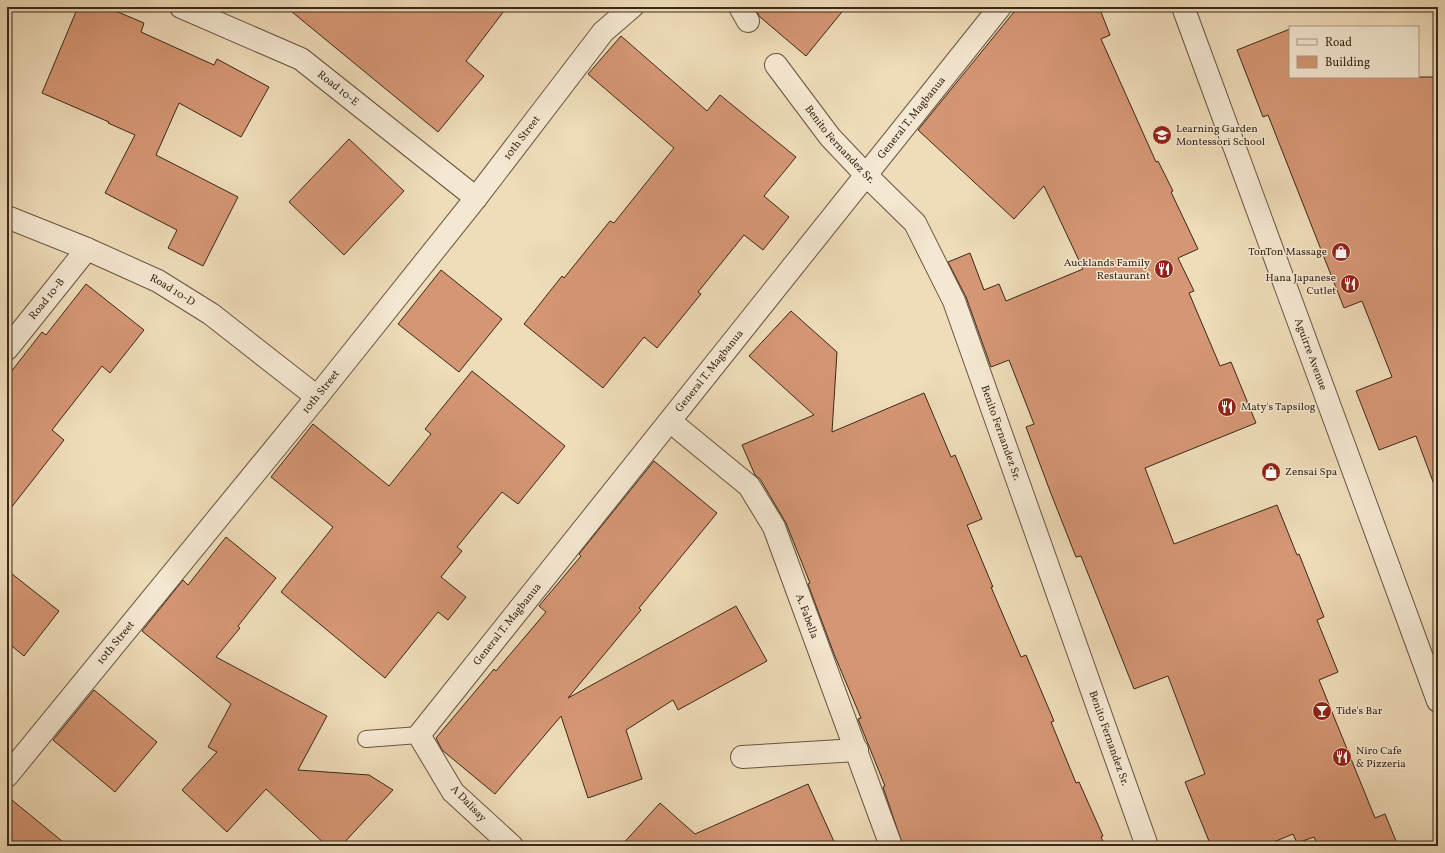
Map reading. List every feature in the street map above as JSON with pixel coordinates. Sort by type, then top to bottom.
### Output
[{"type":"street","name":"Road 10-E","points":[[181,7],[301,59],[476,198]]},
{"type":"street","name":"10th Street","points":[[7,776],[317,397],[476,198],[603,32],[632,7]]},
{"type":"street","name":"General T. Magbanua","points":[[419,735],[1000,7]]},
{"type":"street","name":"Aguirre Avenue","points":[[1183,7],[1438,701]]},
{"type":"street","name":"Benito Fernandez Sr.","points":[[776,65],[830,137],[915,223],[954,301],[1147,846]]},
{"type":"street","name":"Road 10-D","points":[[7,218],[87,249],[158,281],[211,314],[317,397]]},
{"type":"street","name":"Road 10-B","points":[[7,349],[87,249]]},
{"type":"street","name":"A. Fabella","points":[[670,422],[749,486],[774,527],[891,846]]},
{"type":"street","name":"A Dalisay","points":[[419,735],[453,792],[512,846]]},
{"type":"street","points":[[742,757],[857,750]]},
{"type":"lane","points":[[366,739],[419,735]]},
{"type":"building","points":[[78,7],[106,7],[144,23],[141,32],[214,65],[217,59],[269,87],[241,137],[179,103],[156,155],[238,197],[203,266],[168,248],[177,230],[105,193],[135,135],[42,93]]},
{"type":"building","points":[[286,7],[507,7],[466,61],[484,76],[438,132]]},
{"type":"building","points":[[754,7],[846,7],[806,56],[760,17]]},
{"type":"building","points":[[1018,7],[1099,7],[1110,35],[1101,39],[1156,162],[1158,161],[1173,191],[1171,192],[1198,249],[1178,258],[1194,291],[1189,293],[1220,366],[1231,362],[1256,423],[1145,468],[1174,544],[1277,505],[1297,555],[1299,554],[1324,617],[1317,620],[1338,672],[1319,680],[1375,818],[1385,814],[1398,846],[1318,846],[1314,837],[1297,843],[1293,834],[1264,846],[1211,846],[1185,782],[1205,774],[1168,676],[1134,689],[1081,556],[1076,557],[1050,491],[1026,427],[1034,424],[1009,360],[991,367],[966,297],[948,262],[970,253],[984,290],[999,284],[1006,301],[1083,269],[1044,186],[1014,219],[918,130]]},
{"type":"building","points":[[1289,29],[1289,78],[1438,77],[1438,487],[1435,487],[1416,436],[1379,450],[1356,391],[1392,377],[1362,301],[1344,308],[1268,115],[1263,117],[1237,50]]},
{"type":"building","points":[[621,36],[707,111],[720,95],[796,157],[764,196],[789,217],[763,250],[744,235],[698,292],[701,294],[657,348],[644,337],[603,388],[524,324],[562,276],[564,278],[610,221],[614,223],[674,148],[588,74]]},
{"type":"building","points":[[349,139],[404,191],[344,255],[289,202]]},
{"type":"building","points":[[441,270],[502,319],[459,372],[398,324]]},
{"type":"building","points":[[86,284],[144,330],[110,373],[102,366],[52,430],[64,440],[7,513],[7,377],[42,332],[46,335]]},
{"type":"building","points":[[791,311],[837,352],[832,432],[924,393],[951,457],[955,455],[982,519],[967,525],[993,587],[991,587],[1021,657],[1026,655],[1054,721],[1051,722],[1076,783],[1079,782],[1103,836],[1101,837],[1105,846],[903,846],[883,787],[885,786],[858,719],[861,718],[834,654],[808,584],[810,583],[786,523],[760,479],[755,475],[742,445],[814,415],[749,356]]},
{"type":"building","points":[[472,371],[565,446],[518,504],[502,492],[457,547],[462,551],[441,577],[466,597],[448,620],[438,612],[385,678],[281,592],[333,527],[271,477],[313,424],[389,486],[431,434],[425,429]]},
{"type":"building","points":[[654,461],[717,513],[639,608],[641,610],[568,698],[736,606],[767,661],[678,710],[673,700],[626,730],[642,779],[588,798],[561,716],[495,794],[442,750],[436,738],[494,669],[496,671],[546,612],[539,606],[581,556],[579,554]]},
{"type":"building","points":[[226,537],[276,578],[238,626],[240,628],[216,657],[327,716],[298,770],[369,775],[393,790],[341,846],[327,846],[266,789],[227,832],[182,790],[217,752],[208,747],[231,704],[142,631],[183,580],[188,585]]},
{"type":"building","points":[[7,570],[59,611],[24,656],[7,642]]},
{"type":"building","points":[[94,690],[157,742],[115,792],[53,740]]},
{"type":"building","points":[[808,784],[836,846],[621,846],[660,803],[695,834]]},
{"type":"building","points":[[7,796],[68,846],[7,846]]},
{"type":"place","name":"Learning Garden Montessori School","points":[[1162,135]]},
{"type":"place","name":"TonTon Massage","points":[[1341,252]]},
{"type":"place","name":"Aucklands Family Restaurant","points":[[1164,269]]},
{"type":"place","name":"Hana Japanese Cutlet","points":[[1350,284]]},
{"type":"place","name":"Maty's Tapsilog","points":[[1227,407]]},
{"type":"place","name":"Zensai Spa","points":[[1271,472]]},
{"type":"place","name":"Tide's Bar","points":[[1322,711]]},
{"type":"place","name":"Niro Cafe & Pizzeria","points":[[1342,757]]}]
